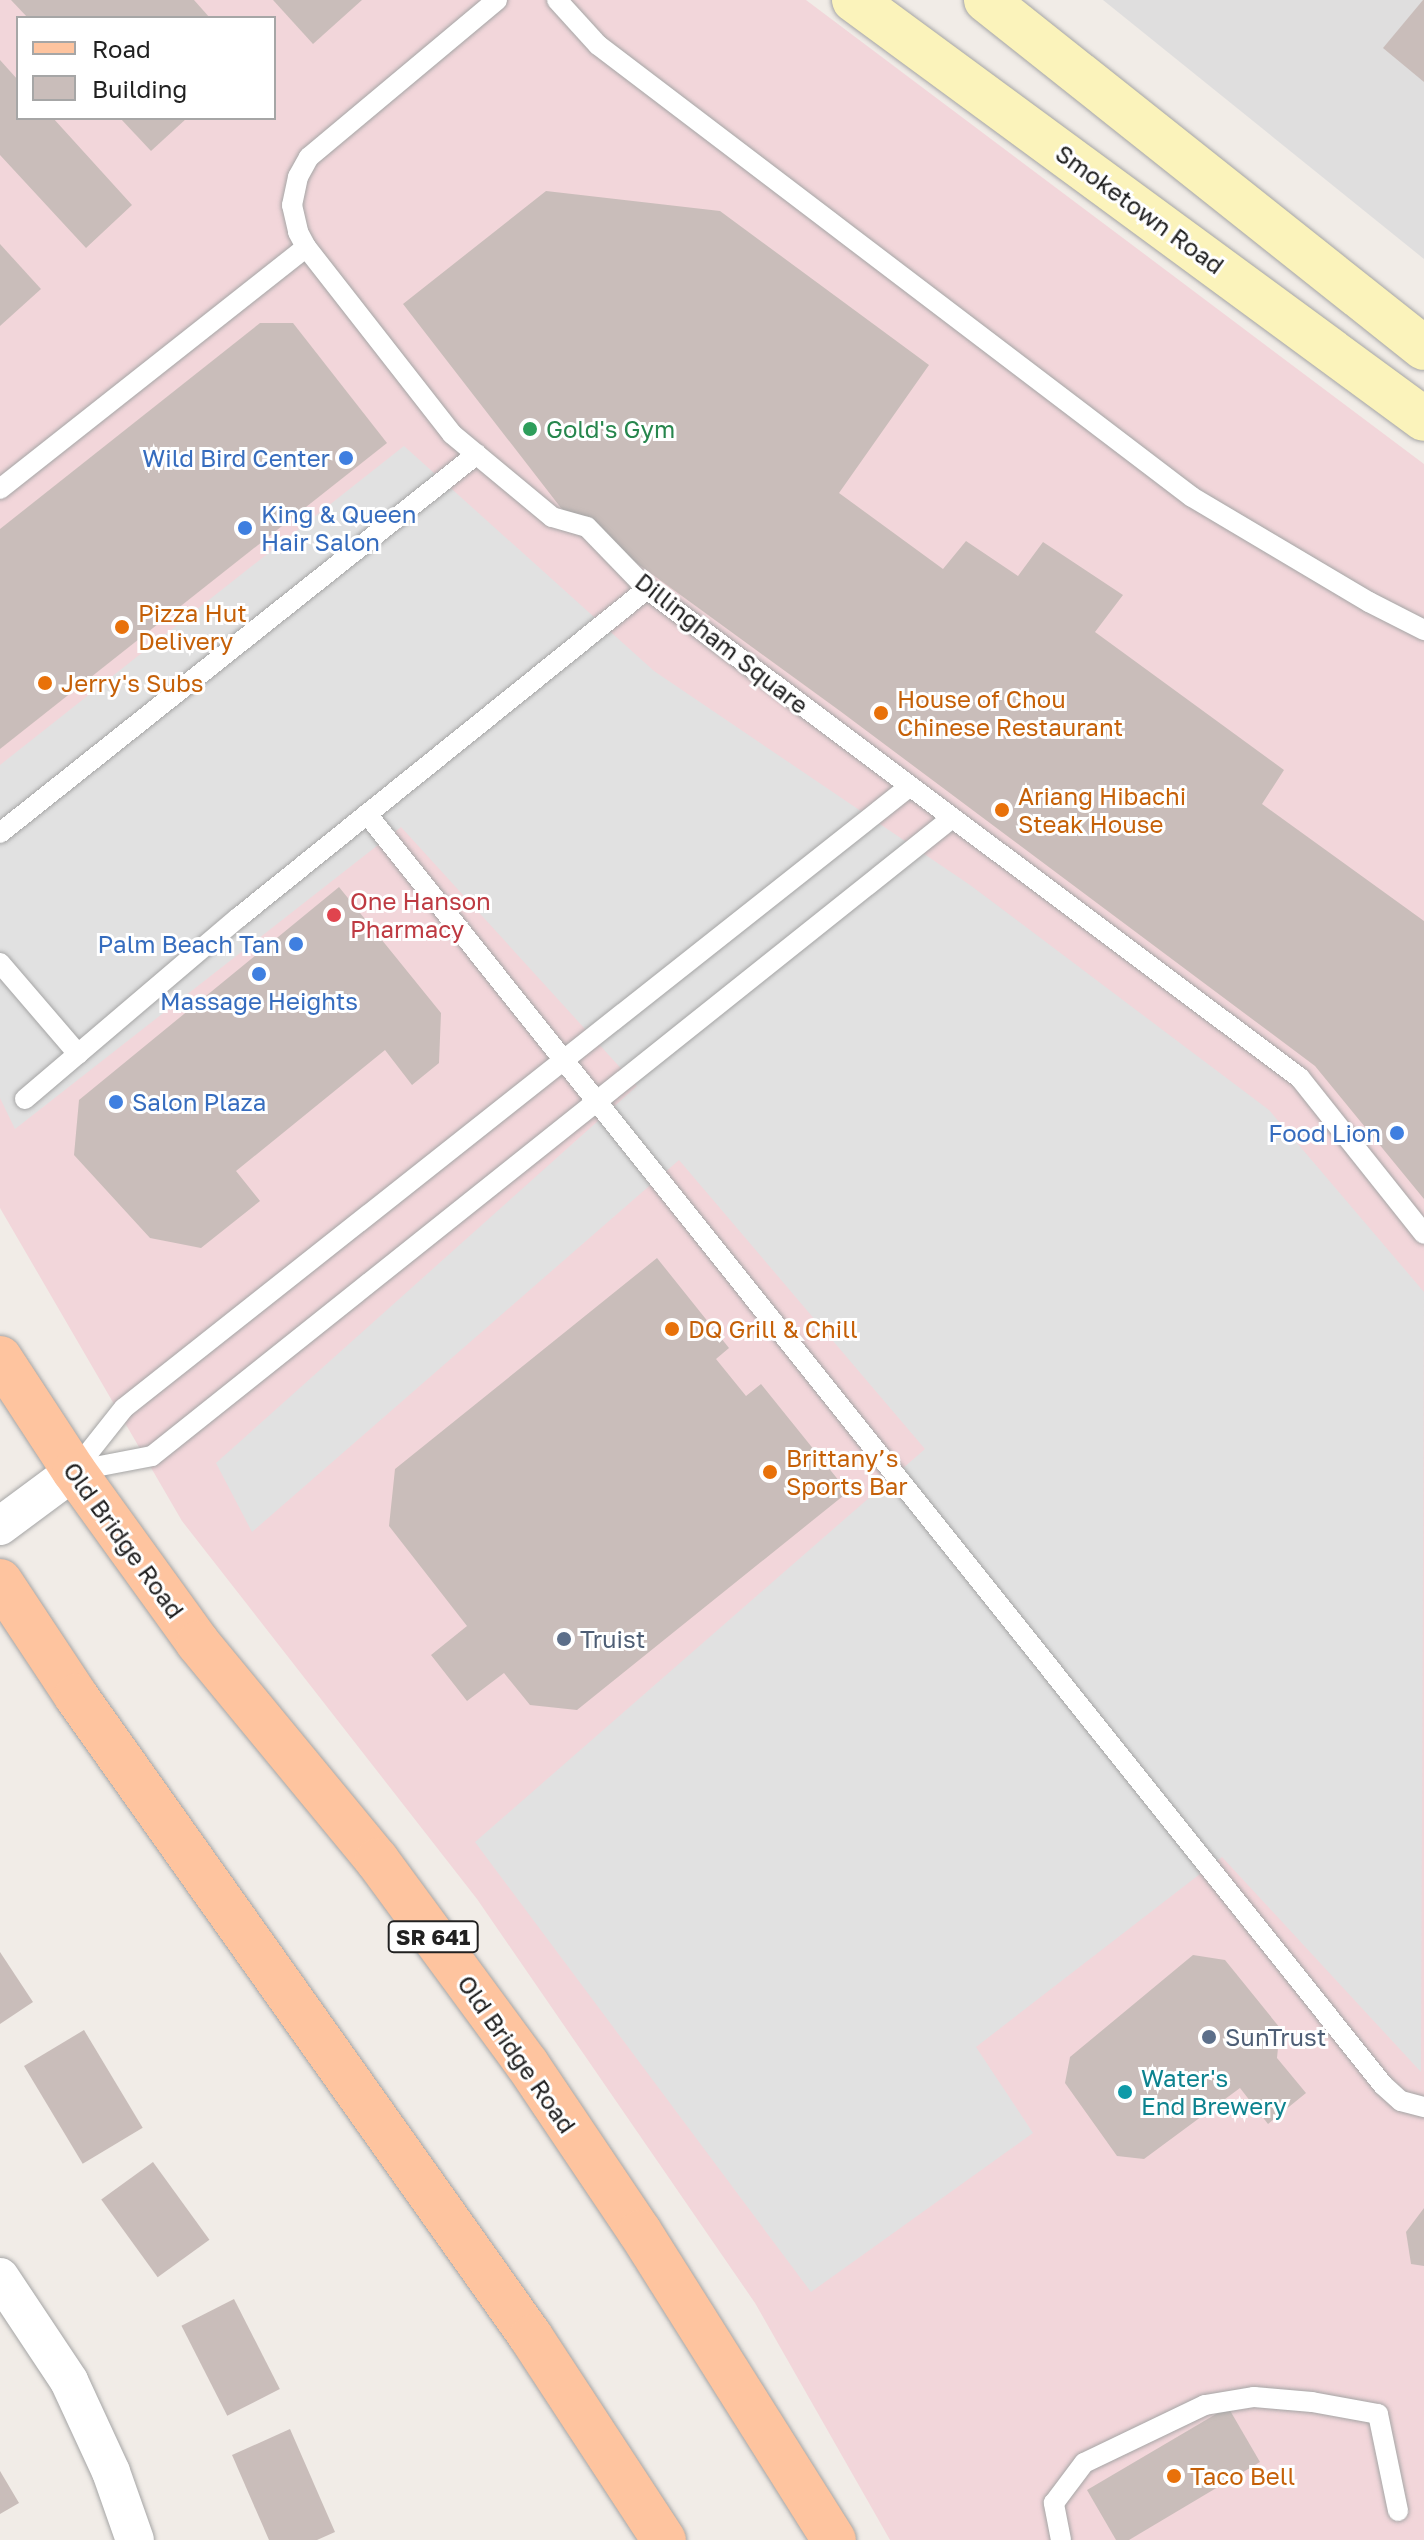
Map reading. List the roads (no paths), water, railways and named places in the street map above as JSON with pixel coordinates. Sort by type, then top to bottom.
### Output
[{"type":"main road","name":"Old Bridge Road","points":[[0,1358],[74,1471],[198,1643],[377,1860],[527,2064],[640,2232],[834,2540]]},
{"type":"main road","points":[[0,1581],[76,1696],[531,2337],[664,2540]]},
{"type":"street","name":"Smoketown Road","points":[[854,0],[1424,419]]},
{"type":"street","points":[[986,0],[1424,348]]},
{"type":"street","points":[[0,1526],[74,1471]]},
{"type":"street","points":[[0,2277],[69,2381],[111,2472],[135,2540]]},
{"type":"lane","name":"Dillingham Square","points":[[497,0],[309,157],[298,177],[292,205],[298,232],[306,247],[452,434],[552,517],[587,527],[647,589],[1300,1078],[1424,1234]]},
{"type":"lane","points":[[557,0],[598,45],[1192,497],[1369,602],[1424,630]]},
{"type":"lane","points":[[0,489],[306,247]]},
{"type":"lane","points":[[0,833],[477,454]]},
{"type":"lane","points":[[25,1099],[367,814],[647,589]]},
{"type":"lane","points":[[74,1471],[124,1408],[909,787]]},
{"type":"lane","points":[[367,814],[1383,2085],[1401,2101],[1424,2107]]},
{"type":"lane","points":[[74,1471],[152,1456],[952,818]]},
{"type":"lane","points":[[0,963],[78,1054]]},
{"type":"lane","points":[[1061,2540],[1054,2503],[1084,2463],[1205,2405],[1254,2397],[1312,2402],[1378,2414],[1398,2511]]},
{"type":"place","name":"Gold's Gym","points":[[530,429]]},
{"type":"place","name":"Wild Bird Center","points":[[346,458]]},
{"type":"place","name":"King & Queen Hair Salon","points":[[245,528]]},
{"type":"place","name":"Pizza Hut Delivery","points":[[122,627]]},
{"type":"place","name":"Jerry's Subs","points":[[45,683]]},
{"type":"place","name":"House of Chou Chinese Restaurant","points":[[881,713]]},
{"type":"place","name":"Ariang Hibachi Steak House","points":[[1002,810]]},
{"type":"place","name":"One Hanson Pharmacy","points":[[334,915]]},
{"type":"place","name":"Palm Beach Tan","points":[[296,944]]},
{"type":"place","name":"Massage Heights","points":[[259,974]]},
{"type":"place","name":"Salon Plaza","points":[[116,1102]]},
{"type":"place","name":"Food Lion","points":[[1397,1133]]},
{"type":"place","name":"DQ Grill & Chill","points":[[672,1329]]},
{"type":"place","name":"Brittany’s Sports Bar","points":[[770,1472]]},
{"type":"place","name":"Truist","points":[[564,1639]]},
{"type":"place","name":"SunTrust","points":[[1209,2037]]},
{"type":"place","name":"Water's End Brewery","points":[[1125,2092]]},
{"type":"place","name":"Taco Bell","points":[[1174,2476]]}]
